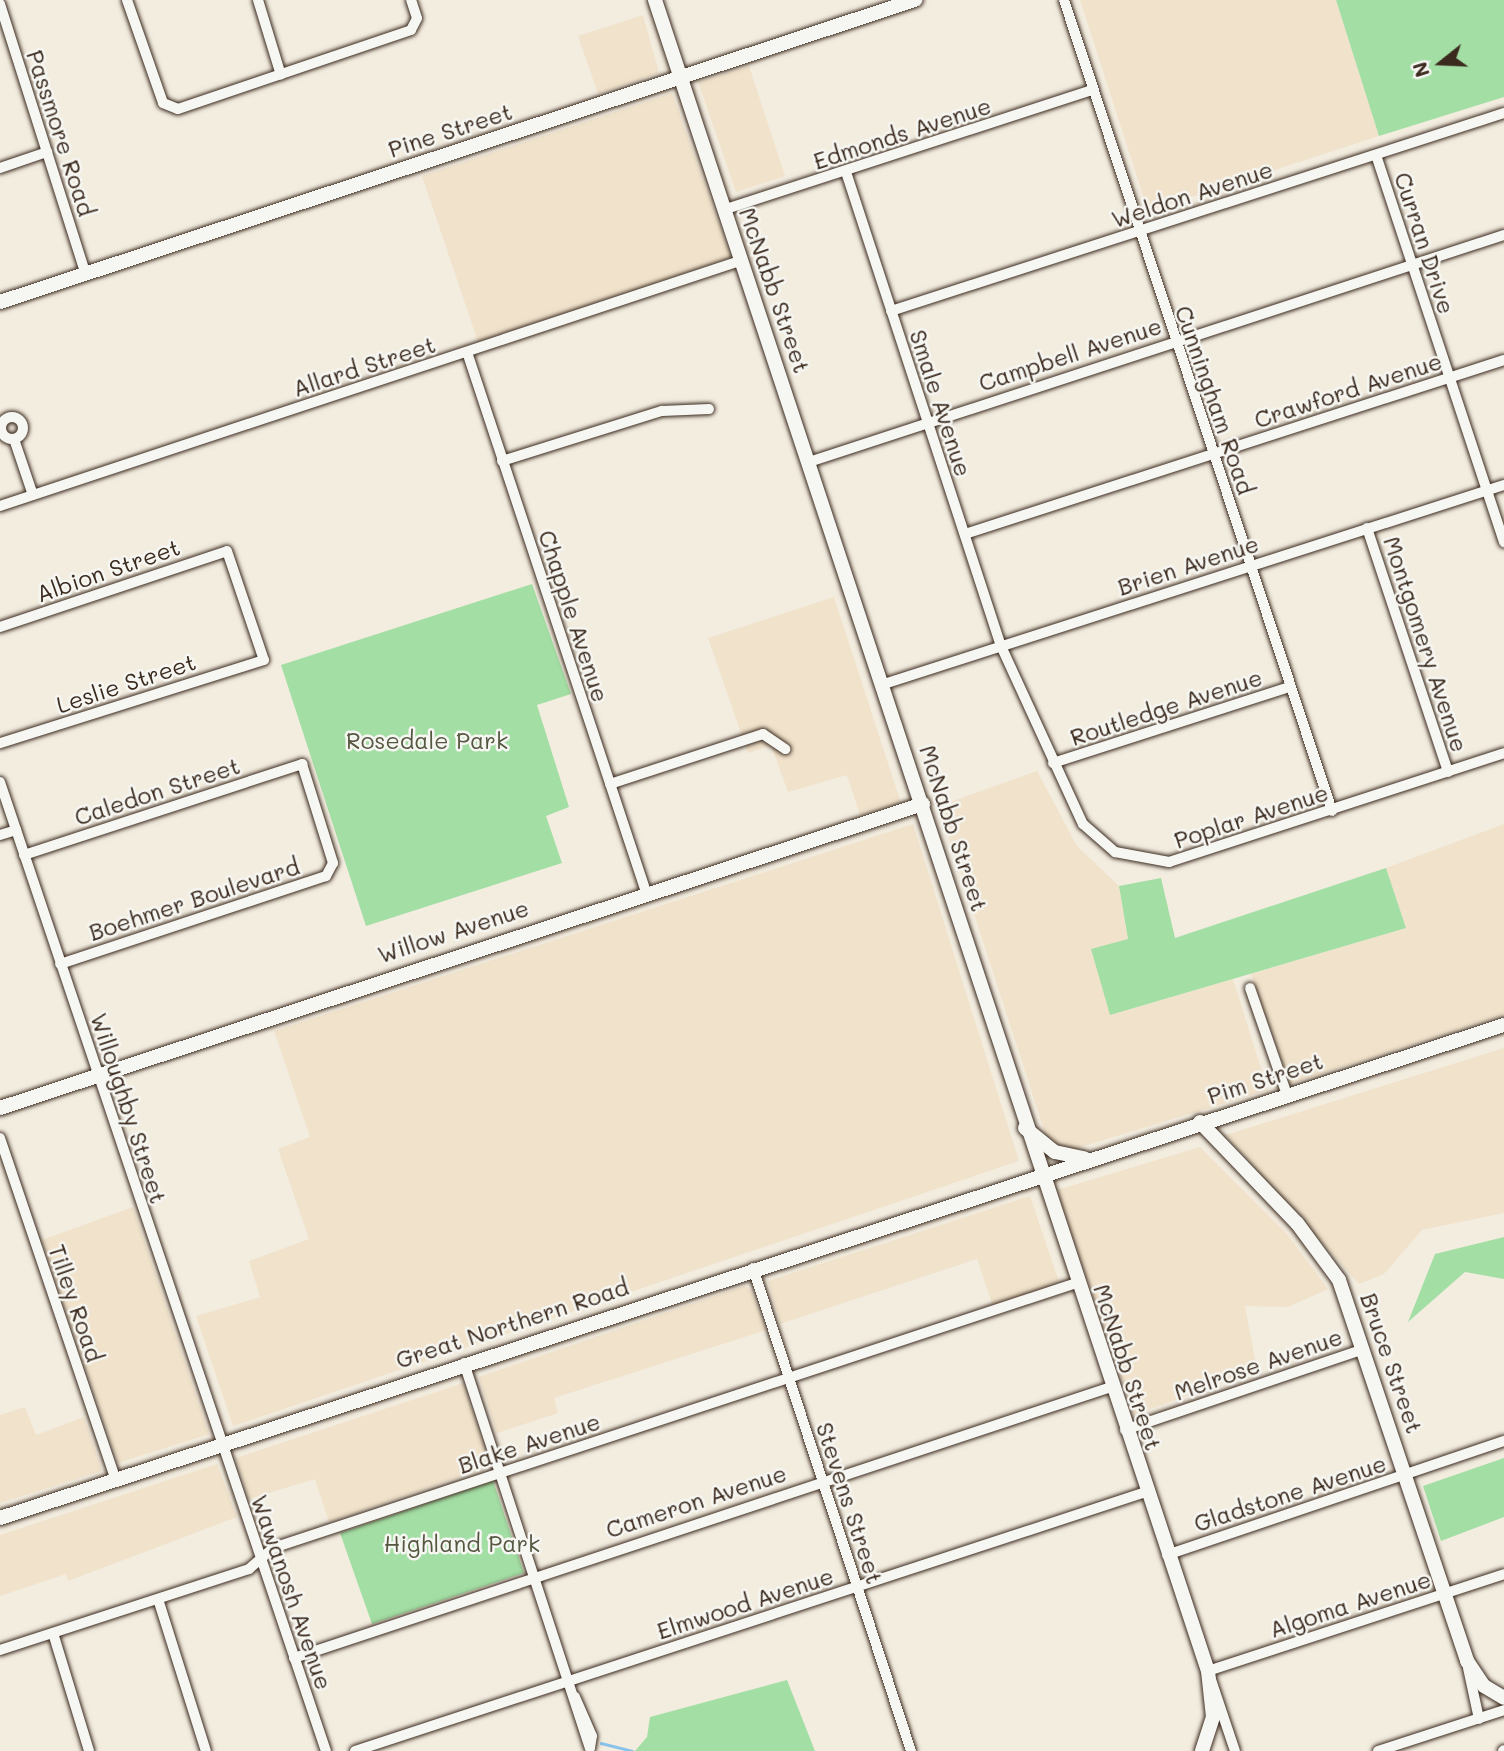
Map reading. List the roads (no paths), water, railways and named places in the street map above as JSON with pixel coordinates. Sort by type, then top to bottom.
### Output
[{"type":"main road","name":"McNabb Street","points":[[655,0],[740,261],[884,684],[1039,1175],[1208,1671],[1213,1717],[1202,1751]]},
{"type":"main road","name":"Pine Street","points":[[0,302],[915,0]]},
{"type":"main road","name":"Willow Avenue","points":[[0,1108],[646,892],[923,804]]},
{"type":"main road","name":"Pim Street","points":[[1039,1175],[1504,1025]]},
{"type":"main road","name":"Bruce Street","points":[[1200,1122],[1322,1254],[1352,1308],[1466,1661],[1484,1686],[1504,1698]]},
{"type":"main road","points":[[1025,1128],[1055,1152],[1085,1158]]},
{"type":"main road","name":"Great Northern Road","points":[[0,1518],[1039,1175]]},
{"type":"street","points":[[127,0],[163,103],[178,109],[411,30],[417,18],[411,0]]},
{"type":"street","points":[[258,0],[281,75]]},
{"type":"street","name":"Cunningham Road","points":[[1064,0],[1174,341],[1332,811]]},
{"type":"street","name":"Passmore Road","points":[[0,4],[86,275]]},
{"type":"street","name":"Edmonds Avenue","points":[[723,210],[1093,90]]},
{"type":"street","name":"Weldon Avenue","points":[[891,311],[1504,113]]},
{"type":"street","points":[[0,168],[47,152]]},
{"type":"street","name":"Curran Drive","points":[[1376,155],[1504,542]]},
{"type":"street","name":"Smale Avenue","points":[[846,172],[924,421],[965,534],[1001,646]]},
{"type":"street","name":"Campbell Avenue","points":[[809,463],[924,421],[1412,262],[1504,235]]},
{"type":"street","name":"Allard Street","points":[[0,506],[740,261]]},
{"type":"street","name":"Chapple Avenue","points":[[467,352],[646,892]]},
{"type":"street","name":"Crawford Avenue","points":[[965,534],[1504,360]]},
{"type":"street","points":[[502,461],[662,411],[709,409]]},
{"type":"street","points":[[15,439],[33,495]]},
{"type":"street","name":"Brien Avenue","points":[[884,684],[1504,485]]},
{"type":"street","name":"Montgomery Avenue","points":[[1367,528],[1448,772]]},
{"type":"street","name":"Albion Street","points":[[0,627],[228,551],[264,660]]},
{"type":"street","name":"Poplar Avenue","points":[[1001,646],[1083,824],[1107,845],[1169,862],[1448,772],[1503,757]]},
{"type":"street","name":"Leslie Street","points":[[0,743],[264,660]]},
{"type":"street","name":"Routledge Avenue","points":[[1053,763],[1290,687]]},
{"type":"street","points":[[610,783],[764,734],[785,749]]},
{"type":"street","name":"Caledon Street","points":[[24,855],[302,764],[333,863]]},
{"type":"street","name":"Willoughby Street","points":[[0,782],[221,1446]]},
{"type":"street","points":[[0,835],[16,830]]},
{"type":"street","name":"Boehmer Boulevard","points":[[60,964],[326,876],[333,863]]},
{"type":"street","points":[[1250,988],[1287,1095]]},
{"type":"street","name":"Tilley Road","points":[[0,1138],[116,1480]]},
{"type":"street","name":"Stevens Street","points":[[752,1268],[911,1751]]},
{"type":"street","name":"Blake Avenue","points":[[0,1650],[249,1569],[273,1548],[1076,1283]]},
{"type":"street","name":"Melrose Avenue","points":[[1125,1430],[1364,1349]]},
{"type":"street","points":[[464,1363],[532,1576],[575,1698],[573,1707],[590,1749]]},
{"type":"street","name":"Cameron Avenue","points":[[294,1657],[822,1479],[1111,1387]]},
{"type":"street","name":"Gladstone Avenue","points":[[1167,1555],[1504,1441]]},
{"type":"street","name":"Wawanosh Avenue","points":[[221,1446],[326,1751]]},
{"type":"street","name":"Elmwood Avenue","points":[[355,1751],[1146,1492]]},
{"type":"street","name":"Algoma Avenue","points":[[1208,1671],[1504,1574]]},
{"type":"street","points":[[158,1599],[206,1751]]},
{"type":"street","points":[[53,1633],[89,1751]]},
{"type":"street","name":"Bruce Street","points":[[1466,1661],[1479,1719]]},
{"type":"street","name":"McNabb Street","points":[[1208,1671],[1235,1751]]},
{"type":"street","points":[[1378,1751],[1504,1710]]},
{"type":"waterway","points":[[601,1743],[632,1751]]},
{"type":"park label","name":"Rosedale Park","points":[[427,740]]},
{"type":"park label","name":"Highland Park","points":[[462,1543]]}]
